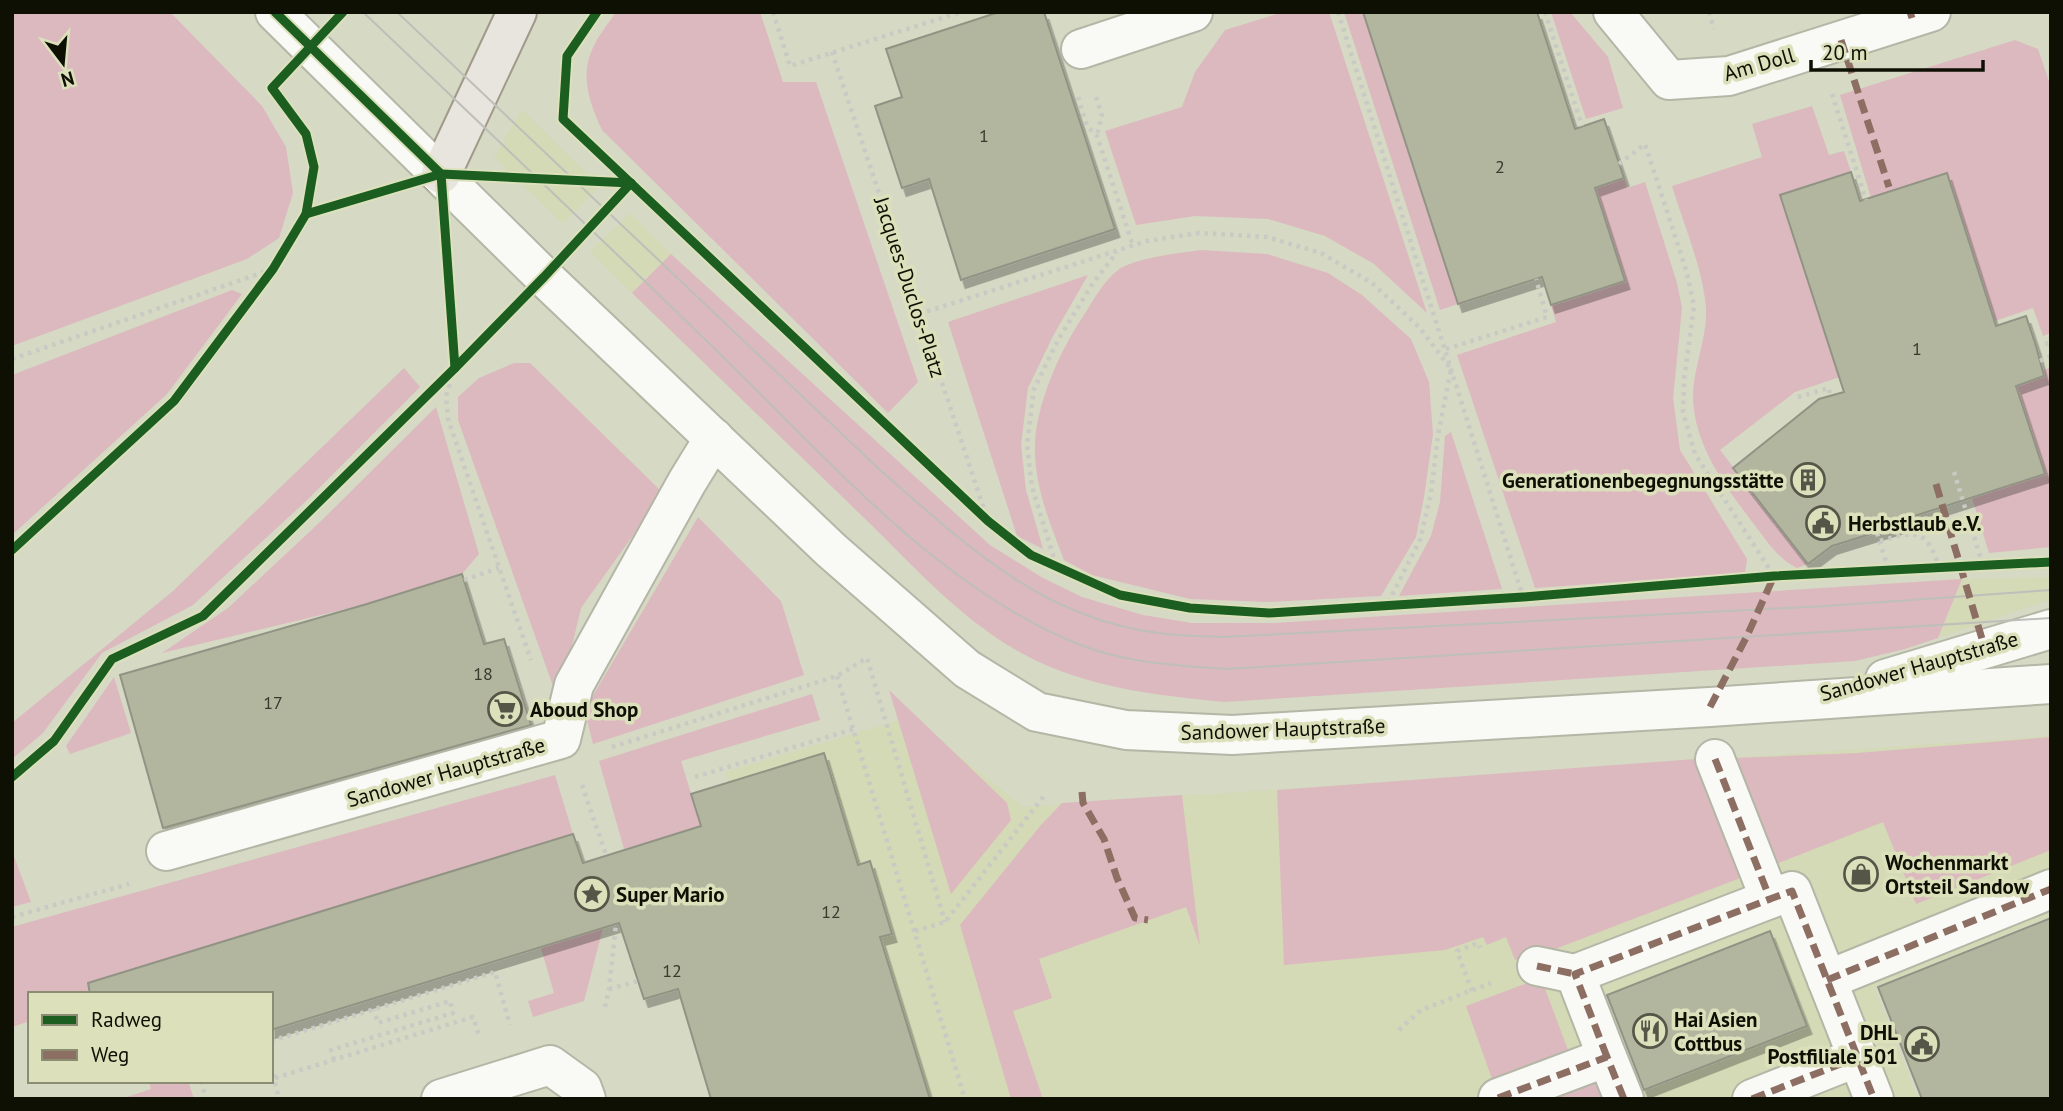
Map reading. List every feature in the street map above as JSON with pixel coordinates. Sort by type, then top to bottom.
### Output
[{"type":"main road","points":[[441,174],[517,12]]},
{"type":"street","name":"Sandower Hauptstraße","points":[[275,12],[544,276],[831,550],[967,669],[1037,712],[1126,730],[1232,735],[2051,684]]},
{"type":"street","points":[[1081,49],[1194,12]]},
{"type":"street","name":"Am Doll","points":[[1613,12],[1669,80],[1728,76],[1931,12]]},
{"type":"street","name":"Sandower Hauptstraße","points":[[166,851],[561,739],[574,685],[714,438]]},
{"type":"street","name":"Sandower Hauptstraße","points":[[1787,702],[1894,677],[2051,629]]},
{"type":"street","points":[[1715,758],[1770,899]]},
{"type":"street","points":[[1827,979],[2051,889]]},
{"type":"street","points":[[1537,966],[1576,974],[1791,891],[1874,1099]]},
{"type":"street","points":[[1576,974],[1624,1099]]},
{"type":"street","points":[[1499,1098],[1607,1057]]},
{"type":"street","points":[[1752,1099],[1858,1057]]},
{"type":"street","points":[[441,1099],[550,1065],[582,1088],[586,1099]]},
{"type":"path","points":[[772,12],[790,66],[961,12]]},
{"type":"path","points":[[1338,12],[1523,597]]},
{"type":"path","points":[[1545,12],[1582,126]]},
{"type":"path","points":[[1829,86],[1866,200]]},
{"type":"path","points":[[1078,97],[1087,126],[1097,136],[1133,246]]},
{"type":"path","points":[[1619,164],[1645,144],[1687,273],[1694,306],[1684,380],[1683,412],[1695,454],[1774,576]]},
{"type":"path","points":[[919,314],[1147,241],[1199,233],[1267,237],[1321,253],[1372,283],[1420,328],[1451,369],[1438,435],[1431,493],[1420,540],[1386,607]]},
{"type":"path","points":[[1056,565],[1032,487],[1027,445],[1034,389],[1058,340],[1084,297],[1117,252]]},
{"type":"path","points":[[12,359],[273,269]]},
{"type":"path","points":[[1446,349],[1547,317],[1536,279]]},
{"type":"path","points":[[454,354],[455,368],[446,396],[448,419],[561,739],[573,759],[837,676],[867,658],[945,922]]},
{"type":"path","points":[[2040,361],[2051,356]]},
{"type":"path","points":[[1798,397],[1829,388],[1830,395]]},
{"type":"path","points":[[1954,472],[1983,566]]},
{"type":"path","points":[[1877,533],[1889,571]]},
{"type":"path","points":[[1880,541],[1909,533],[1919,536],[1932,546],[1940,569]]},
{"type":"path","points":[[464,580],[499,568]]},
{"type":"path","points":[[837,676],[965,1099]]},
{"type":"path","points":[[695,777],[854,729]]},
{"type":"path","points":[[914,931],[945,922],[1044,796]]},
{"type":"path","points":[[605,1007],[616,924]]},
{"type":"path","points":[[1472,990],[1457,951],[1478,943],[1480,948]]},
{"type":"path","points":[[1399,1030],[1422,1010],[1537,966]]},
{"type":"path","points":[[273,1040],[495,972],[506,1009]]},
{"type":"path","points":[[609,989],[638,981]]},
{"type":"path","points":[[334,1060],[331,1050],[453,1013],[450,1001],[378,1023],[374,1010]]},
{"type":"path","points":[[275,1078],[473,1017],[482,1045]]},
{"type":"path","points":[[273,1072],[279,1099]]},
{"type":"shaded area","points":[[12,12],[170,12],[262,106],[286,147],[293,193],[279,238],[247,259],[12,346]]},
{"type":"shaded area","points":[[616,12],[760,12],[783,82],[816,82],[918,382],[888,413],[602,130],[590,101],[588,60],[594,45]]},
{"type":"shaded area","points":[[1283,12],[1329,12],[1427,313],[1374,264],[1325,236],[1268,219],[1195,216],[1136,225],[1105,131],[1182,107],[1195,72],[1225,30]]},
{"type":"shaded area","points":[[1344,12],[1363,12],[1458,304],[1440,310]]},
{"type":"shaded area","points":[[1551,12],[1570,12],[1608,57],[1623,108],[1586,119]]},
{"type":"shaded area","points":[[2015,40],[2038,49],[2051,87],[2051,333],[2043,336],[2033,308],[1995,321],[1947,173],[1871,198],[1840,95]]},
{"type":"shaded area","points":[[1812,106],[1829,155],[1844,151],[1851,172],[1781,195],[1840,377],[1795,392],[1720,450],[1808,564],[1797,568],[1772,548],[1743,509],[1714,466],[1699,434],[1693,387],[1706,324],[1705,299],[1695,256],[1672,186],[1762,157],[1752,124]]},
{"type":"shaded area","points":[[522,110],[600,186],[563,224],[494,157]]},
{"type":"shaded area","points":[[1624,178],[1627,188],[1645,182],[1677,283],[1682,308],[1673,398],[1680,450],[1747,559],[1745,573],[1535,588],[1457,355],[1556,322],[1551,305],[1624,281],[1594,189]]},
{"type":"shaded area","points":[[630,213],[671,254],[632,293],[590,252]]},
{"type":"shaded area","points":[[1201,250],[1267,254],[1328,273],[1362,295],[1411,339],[1429,382],[1433,434],[1416,537],[1381,596],[1268,602],[1190,599],[1092,575],[1064,560],[1044,504],[1035,461],[1039,415],[1057,365],[1072,334],[1097,294],[1118,270],[1146,259]]},
{"type":"shaded area","points":[[671,254],[990,545],[1043,578],[1082,597],[1143,615],[1192,623],[1275,623],[1962,579],[1938,638],[1855,661],[1224,702],[1147,693],[1097,683],[1025,655],[958,609],[632,293]]},
{"type":"shaded area","points":[[1088,275],[1053,336],[1028,388],[1021,445],[1026,490],[1043,549],[1017,536],[948,322]]},
{"type":"shaded area","points":[[232,290],[242,294],[167,394],[12,535],[12,375]]},
{"type":"shaded area","points":[[514,363],[530,363],[657,487],[662,495],[581,608],[572,646],[553,686],[458,420],[458,397],[479,378]]},
{"type":"shaded area","points":[[2051,367],[2051,547],[1989,553],[1972,498],[2044,474],[2016,386],[2045,376],[2043,370]]},
{"type":"shaded area","points":[[404,368],[420,387],[305,502],[193,605],[102,653],[43,733],[12,759],[12,723],[173,591]]},
{"type":"shaded area","points":[[436,407],[479,554],[462,574],[367,604],[162,653],[228,608]]},
{"type":"shaded area","points":[[1451,432],[1502,589],[1399,596],[1431,536],[1440,502],[1445,436]]},
{"type":"shaded area","points":[[698,517],[781,601],[804,675],[593,744],[587,720],[591,699]]},
{"type":"shaded area","points":[[2051,577],[2051,599],[1938,638],[1962,579]]},
{"type":"shaded area","points":[[114,677],[131,733],[70,754],[66,746]]},
{"type":"shaded area","points":[[889,690],[1007,803],[1011,820],[951,894]]},
{"type":"shaded area","points":[[812,694],[820,720],[681,761],[701,826],[624,849],[599,761]]},
{"type":"shaded area","points":[[910,717],[1023,807],[2051,736],[2051,916],[1874,987],[1918,1099],[823,1099],[725,772]]},
{"type":"shaded area","points":[[2051,737],[2051,850],[1916,904],[1883,822],[1776,864],[1734,758],[1857,753]]},
{"type":"shaded area","points":[[1696,759],[1743,877],[1534,957],[1515,960],[1506,937],[1487,945],[1483,937],[1445,950],[1284,965],[1277,790]]},
{"type":"shaded area","points":[[555,775],[573,834],[117,974],[120,992],[28,992],[28,1022],[12,1027],[12,927]]},
{"type":"shaded area","points":[[1182,795],[1200,946],[1186,907],[1039,959],[1052,998],[1013,1011],[1043,1099],[1011,1099],[960,925],[1062,803]]},
{"type":"shaded area","points":[[12,851],[31,902],[12,907]]},
{"type":"shaded area","points":[[603,928],[584,1001],[533,1017],[528,1001],[554,993],[541,948]]},
{"type":"shaded area","points":[[1541,978],[1568,1050],[1492,1079],[1466,1006]]},
{"type":"shaded area","points":[[1597,1080],[1604,1099],[1550,1099]]},
{"type":"shaded area","points":[[150,1083],[189,1083],[194,1099],[121,1099],[151,1089]]},
{"type":"building","points":[[999,12],[1044,12],[1115,229],[961,280],[929,179],[902,188],[875,106],[902,97],[886,49]]},
{"type":"building","points":[[1363,12],[1537,12],[1575,129],[1604,119],[1624,178],[1595,188],[1625,281],[1551,305],[1542,277],[1458,304]]},
{"type":"building","points":[[1851,172],[1860,201],[1947,173],[1996,326],[2026,316],[2036,346],[2044,376],[2016,386],[2045,474],[1899,521],[1900,525],[1832,546],[1808,564],[1733,468],[1819,399],[1844,392],[1780,195]]},
{"type":"building","points":[[462,574],[484,644],[504,639],[531,725],[163,828],[120,675]]},
{"type":"building","points":[[824,753],[858,865],[870,861],[892,934],[880,937],[930,1099],[711,1099],[678,989],[644,999],[619,923],[273,1029],[273,992],[90,992],[88,983],[573,834],[583,863],[701,826],[691,794]]},
{"type":"building","points":[[2051,918],[2051,1099],[1922,1099],[1878,987]]},
{"type":"building","points":[[1770,931],[1807,1026],[1644,1090],[1607,995]]},
{"type":"tram line","points":[[363,12],[885,515],[929,553],[975,587],[1023,617],[1091,649],[1148,662],[1226,669],[2051,618]]},
{"type":"tram line","points":[[397,12],[880,470],[943,525],[1007,574],[1077,612],[1116,625],[1158,633],[1222,637],[1826,606],[2051,590]]},
{"type":"marked path","points":[[1910,12],[1912,18]]},
{"type":"marked path","points":[[1841,40],[1889,187]]},
{"type":"marked path","points":[[1936,484],[1985,649]]},
{"type":"marked path","points":[[1710,707],[1774,576]]},
{"type":"marked path","points":[[1715,759],[1770,899],[1792,891],[1874,1099]]},
{"type":"marked path","points":[[1082,792],[1083,803],[1104,839],[1117,878],[1135,918],[1148,920]]},
{"type":"marked path","points":[[1827,980],[2051,889]]},
{"type":"marked path","points":[[1607,1057],[1575,974],[1770,899]]},
{"type":"marked path","points":[[1537,966],[1575,974]]},
{"type":"marked path","points":[[1498,1098],[1607,1057],[1624,1099]]},
{"type":"marked path","points":[[1752,1099],[1858,1057]]},
{"type":"cycle path","points":[[275,12],[441,174]]},
{"type":"cycle path","points":[[12,550],[174,401],[273,269],[306,214],[314,167],[306,134],[272,88],[343,12]]},
{"type":"cycle path","points":[[597,12],[567,56],[563,119],[988,521],[1031,555],[1120,595],[1190,608],[1269,613],[1523,597],[1774,576],[2051,562]]},
{"type":"cycle path","points":[[441,174],[455,368]]},
{"type":"cycle path","points":[[306,214],[441,174],[631,183]]},
{"type":"cycle path","points":[[12,777],[54,741],[112,659],[203,616],[455,368],[631,183]]},
{"type":"place","name":"Generationenbegegnungsstätte","points":[[1808,480]]},
{"type":"place","name":"Herbstlaub e.V.","points":[[1823,523]]},
{"type":"place","name":"Aboud Shop","points":[[505,709]]},
{"type":"place","name":"Wochenmarkt Ortsteil Sandow","points":[[1861,874]]},
{"type":"place","name":"Super Mario","points":[[592,894]]},
{"type":"place","name":"Hai Asien Cottbus","points":[[1650,1031]]},
{"type":"place","name":"DHL Postfiliale 501","points":[[1922,1044]]}]
